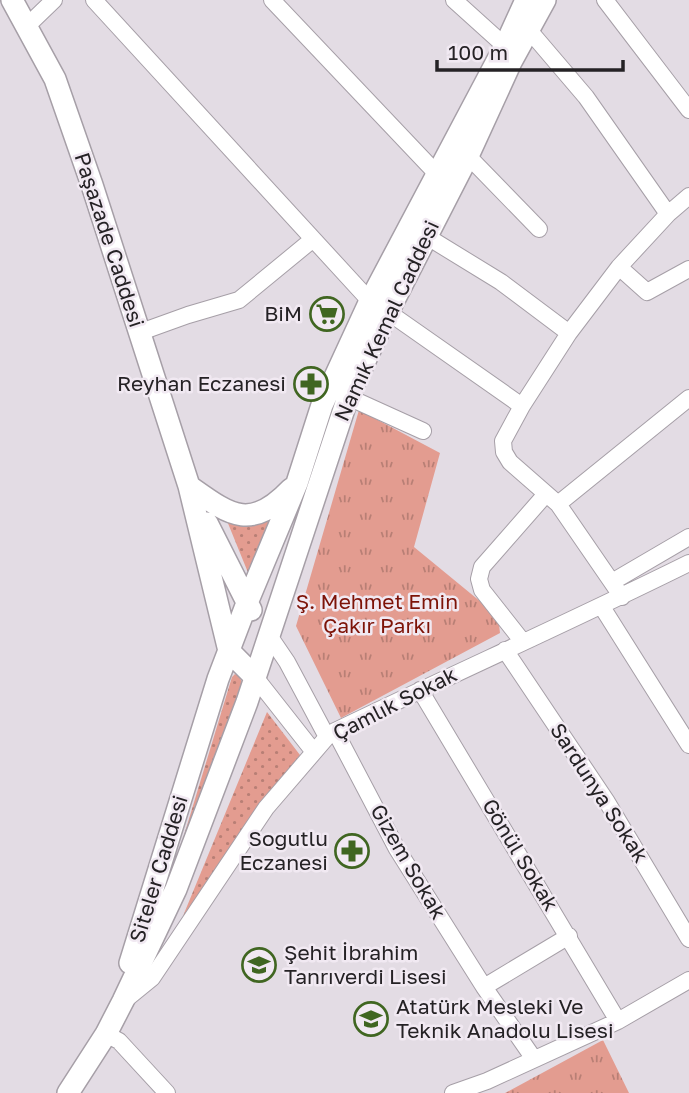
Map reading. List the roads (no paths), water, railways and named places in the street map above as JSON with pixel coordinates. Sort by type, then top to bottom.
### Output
[{"type":"main road","name":"Paşazade Caddesi","points":[[12,0],[55,79],[92,185],[189,486],[232,642]]},
{"type":"main road","name":"Namık Kemal Caddesi","points":[[261,655],[379,306],[436,173],[505,46],[526,0]]},
{"type":"main road","name":"Namık Kemal Caddesi","points":[[232,642],[297,483],[322,405],[379,306],[426,236],[468,156],[528,29],[545,0]]},
{"type":"main road","points":[[189,486],[227,512],[243,515],[259,514],[280,500],[297,483]]},
{"type":"main road","name":"Paşazade Caddesi","points":[[189,486],[247,603],[268,634]]},
{"type":"main road","points":[[232,642],[255,677]]},
{"type":"main road","name":"Siteler Caddesi","points":[[57,1093],[87,1051],[126,975],[232,642]]},
{"type":"main road","name":"Siteler Caddesi","points":[[68,1093],[106,1034],[176,889],[261,655]]},
{"type":"street","points":[[27,26],[54,0]]},
{"type":"street","points":[[94,0],[312,240],[379,306],[522,406]]},
{"type":"street","points":[[272,0],[436,173]]},
{"type":"street","points":[[454,0],[505,46]]},
{"type":"street","points":[[606,0],[689,110]]},
{"type":"street","points":[[528,29],[586,97],[668,214]]},
{"type":"street","points":[[468,156],[539,229]]},
{"type":"street","points":[[622,597],[552,499],[510,462],[504,452],[503,441],[569,333],[619,267],[668,214],[689,196]]},
{"type":"street","points":[[426,236],[501,282],[569,333]]},
{"type":"street","points":[[138,333],[239,300],[312,240]]},
{"type":"street","points":[[619,267],[648,292],[689,269]]},
{"type":"street","points":[[348,397],[423,431]]},
{"type":"street","points":[[523,642],[482,590],[479,579],[482,567],[552,499],[689,398]]},
{"type":"street","points":[[612,582],[689,537]]},
{"type":"street","name":"Çamlık Sokak","points":[[123,1001],[152,978],[266,808],[331,734],[505,650],[602,607],[689,563]]},
{"type":"street","points":[[602,607],[689,745]]},
{"type":"street","name":"Gizem Sokak","points":[[268,634],[331,734],[397,849],[484,987],[534,1059]]},
{"type":"street","name":"Sardunya Sokak","points":[[505,650],[607,802],[689,939]]},
{"type":"street","points":[[255,677],[314,752]]},
{"type":"street","name":"Gönül Sokak","points":[[420,690],[618,1021]]},
{"type":"street","points":[[484,987],[569,936]]},
{"type":"street","points":[[453,1093],[486,1082],[618,1021],[689,980]]},
{"type":"street","points":[[106,1034],[119,1041],[167,1093]]},
{"type":"place","name":"BiM","points":[[327,314]]},
{"type":"place","name":"Reyhan Eczanesi","points":[[311,384]]},
{"type":"place","name":"Sogutlu Eczanesi","points":[[352,851]]},
{"type":"place","name":"Şehit İbrahim Tanrıverdi Lisesi","points":[[259,965]]},
{"type":"place","name":"Atatürk Mesleki Ve Teknik Anadolu Lisesi","points":[[371,1019]]},
{"type":"park label","name":"Ş. Mehmet Emin Çakır Parkı","points":[[377,614]]}]
